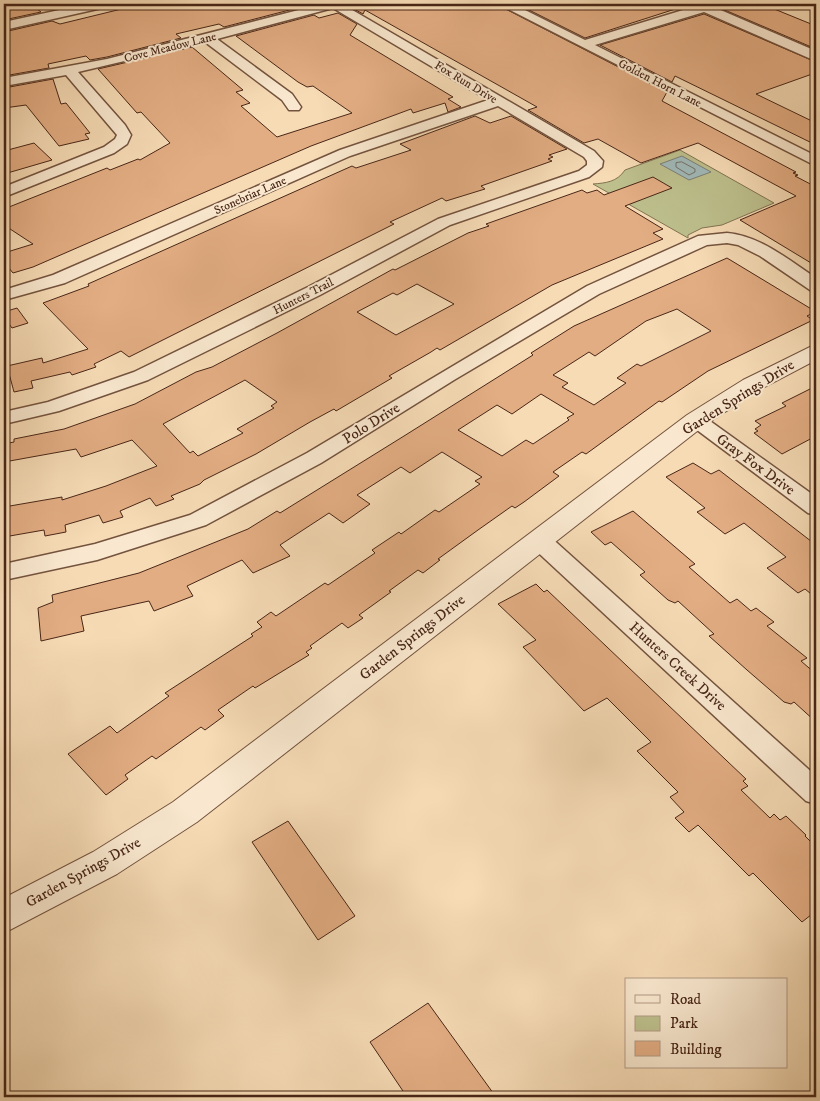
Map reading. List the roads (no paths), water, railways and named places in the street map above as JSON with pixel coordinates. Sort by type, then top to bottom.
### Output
[{"type":"street","points":[[51,4],[63,13]]},
{"type":"street","points":[[4,26],[102,4]]},
{"type":"street","name":"Cove Meadow Lane","points":[[4,82],[70,71],[208,38],[334,4]]},
{"type":"street","name":"Fox Run Drive","points":[[334,4],[589,154],[595,161]]},
{"type":"street","name":"Golden Horn Lane","points":[[504,4],[816,162]]},
{"type":"street","points":[[584,44],[699,6],[717,4]]},
{"type":"street","points":[[699,6],[816,56]]},
{"type":"street","points":[[208,38],[287,96],[294,107]]},
{"type":"street","points":[[4,192],[110,150],[122,140],[124,135],[120,128],[70,71]]},
{"type":"street","name":"Stonebriar Lane","points":[[4,296],[59,279],[345,153],[499,101]]},
{"type":"street","name":"Hunters Trail","points":[[4,418],[52,407],[141,376],[314,291],[444,222],[584,174],[594,167],[595,161]]},
{"type":"street","name":"Polo Drive","points":[[4,572],[97,552],[198,520],[314,458],[447,376],[594,290],[704,240],[738,239],[816,286]]},
{"type":"street","name":"Garden Springs Drive","points":[[4,916],[105,863],[185,812],[696,420],[751,385],[816,351]]},
{"type":"street","name":"Gray Fox Drive","points":[[696,420],[816,508]]},
{"type":"street","name":"Hunters Creek Drive","points":[[539,540],[816,793]]},
{"type":"water","points":[[682,156],[711,172],[689,180],[660,164]]}]
